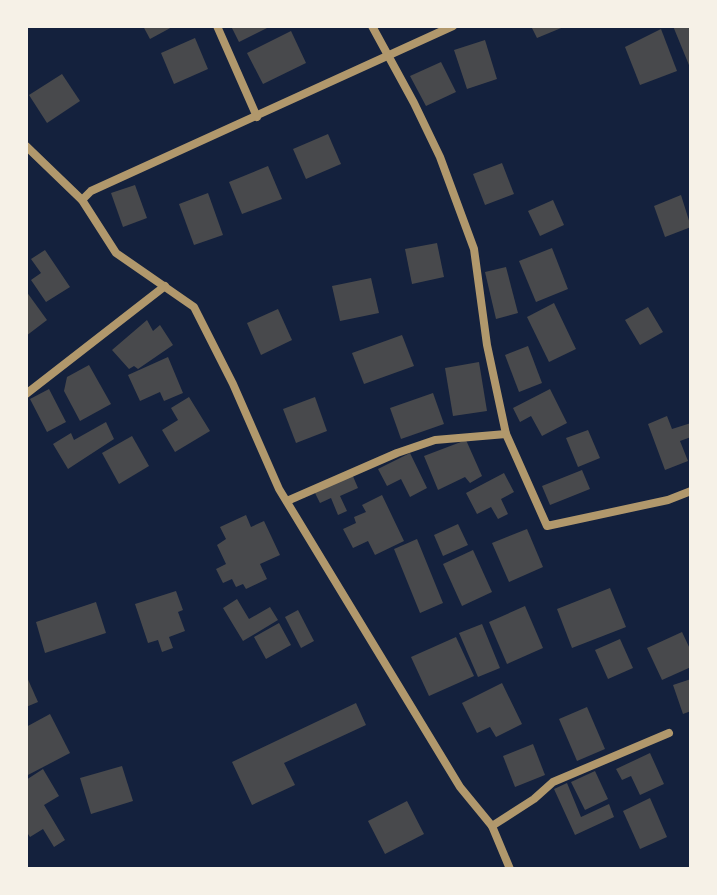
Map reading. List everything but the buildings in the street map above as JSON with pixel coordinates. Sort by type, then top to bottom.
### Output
[{"type":"street","points":[[217,26],[257,117]]},
{"type":"street","points":[[372,26],[440,157],[474,249],[487,345],[506,434],[547,526],[668,500],[691,491]]},
{"type":"street","points":[[82,200],[91,191],[453,26]]},
{"type":"street","points":[[26,146],[82,200],[116,253],[194,307],[233,384],[279,489],[460,787],[492,826],[510,869]]},
{"type":"street","points":[[26,394],[165,286]]},
{"type":"street","points":[[287,501],[397,453],[435,440],[506,434]]},
{"type":"street","points":[[492,826],[534,799],[553,782],[669,733]]}]
